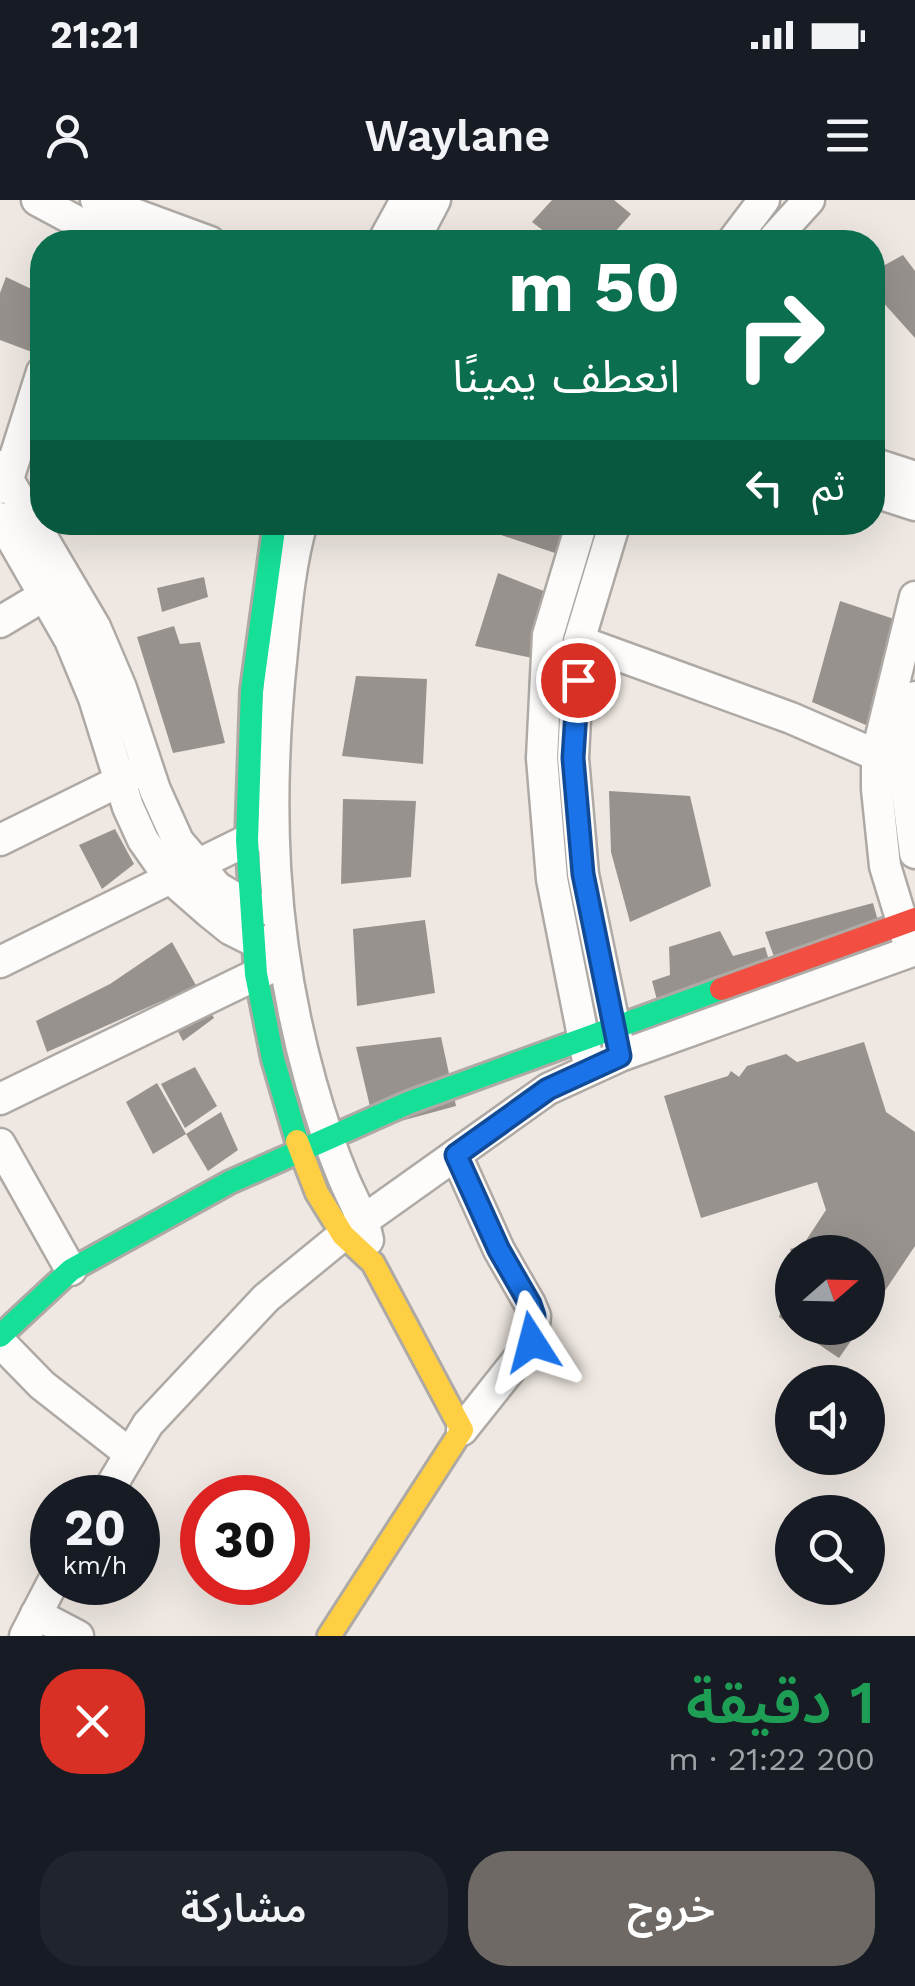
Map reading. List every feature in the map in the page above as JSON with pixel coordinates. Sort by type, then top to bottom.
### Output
[{"type":"street","points":[[37,200],[158,230]]},
{"type":"street","points":[[390,230],[406,200]]},
{"type":"street","points":[[419,230],[435,200]]},
{"type":"street","points":[[741,230],[764,200]]},
{"type":"street","points":[[783,230],[809,200]]},
{"type":"street","points":[[94,215],[115,230]]},
{"type":"street","points":[[30,404],[3,477],[30,521]]},
{"type":"street","points":[[885,467],[915,477]]},
{"type":"street","points":[[885,495],[915,505]]},
{"type":"street","points":[[0,518],[70,640],[94,698],[134,774]]},
{"type":"street","points":[[39,535],[95,627],[120,688],[134,774],[128,807],[143,840],[182,871],[230,929],[268,955]]},
{"type":"street","points":[[273,535],[252,690],[268,955],[314,1145],[462,1430]]},
{"type":"street","points":[[260,833],[286,612],[300,535]]},
{"type":"street","points":[[578,535],[548,636],[542,758],[552,878],[586,1054]]},
{"type":"street","points":[[610,535],[580,641],[573,758],[583,874],[618,1042]]},
{"type":"street","points":[[0,622],[45,596]]},
{"type":"street","points":[[130,1454],[42,1385],[0,1339],[72,1270],[230,1182],[408,1103],[586,1054],[912,940],[886,866],[876,789],[876,753],[915,597]]},
{"type":"street","points":[[580,641],[904,767]]},
{"type":"street","points":[[915,697],[904,767],[915,854]]},
{"type":"street","points":[[0,840],[134,774]]},
{"type":"street","points":[[0,962],[260,833]]},
{"type":"street","points":[[182,871],[264,909]]},
{"type":"street","points":[[0,1099],[268,955]]},
{"type":"street","points":[[118,1475],[148,1424],[210,1355],[290,1276],[548,1089],[586,1054]]},
{"type":"street","points":[[0,1144],[72,1270]]},
{"type":"street","points":[[329,1636],[462,1430],[532,1342],[535,1330],[530,1304],[499,1250],[456,1155]]},
{"type":"street","points":[[31,1625],[78,1636]]},
{"type":"building","points":[[552,200],[614,200],[631,214],[617,230],[542,230],[532,222]]},
{"type":"building","points":[[903,255],[915,271],[915,338],[885,305],[885,265]]},
{"type":"building","points":[[6,277],[30,288],[30,351],[0,340],[0,293]]},
{"type":"building","points":[[501,535],[579,535],[570,558]]},
{"type":"building","points":[[498,573],[559,597],[547,661],[475,646]]},
{"type":"building","points":[[204,577],[208,597],[162,612],[157,588]]},
{"type":"building","points":[[840,601],[915,626],[887,734],[812,702]]},
{"type":"building","points":[[174,626],[180,644],[200,642],[225,743],[173,753],[137,637]]},
{"type":"building","points":[[356,676],[427,679],[423,764],[342,756]]},
{"type":"building","points":[[609,791],[690,796],[711,886],[630,922],[611,852]]},
{"type":"building","points":[[343,799],[416,801],[411,877],[341,884]]},
{"type":"building","points":[[115,829],[134,864],[102,889],[79,845]]},
{"type":"building","points":[[873,903],[889,960],[787,992],[765,932]]},
{"type":"building","points":[[425,920],[435,993],[357,1006],[353,929]]},
{"type":"building","points":[[720,931],[733,956],[765,947],[779,994],[666,1034],[652,981],[670,975],[669,947]]},
{"type":"building","points":[[172,942],[214,1018],[183,1041],[162,1001],[47,1052],[36,1021],[110,984]]},
{"type":"building","points":[[441,1037],[456,1106],[375,1128],[356,1047]]},
{"type":"building","points":[[864,1042],[886,1112],[915,1132],[915,1246],[885,1291],[885,1235],[810,1235],[826,1210],[817,1182],[701,1218],[664,1096],[728,1076],[731,1071],[739,1077],[747,1066],[786,1054],[797,1062]]},
{"type":"building","points":[[195,1067],[217,1106],[185,1128],[161,1084]]},
{"type":"building","points":[[157,1083],[186,1134],[153,1154],[126,1102]]},
{"type":"building","points":[[221,1112],[238,1150],[208,1171],[186,1134]]},
{"type":"building","points":[[820,1345],[848,1345],[839,1358]]},
{"type":"traffic: fast","points":[[273,535],[252,690],[247,840],[256,974],[273,1059],[297,1141]]},
{"type":"traffic: fast","points":[[0,1336],[71,1270],[230,1182],[408,1103],[721,989]]},
{"type":"traffic: slow","points":[[297,1141],[317,1193],[343,1235],[373,1263],[462,1430],[329,1636]]},
{"type":"traffic: jam","points":[[721,989],[915,919]]},
{"type":"route","points":[[532,1342],[535,1330],[530,1304],[499,1250],[456,1155],[548,1089],[620,1056],[583,874],[573,758],[578,680]]}]
